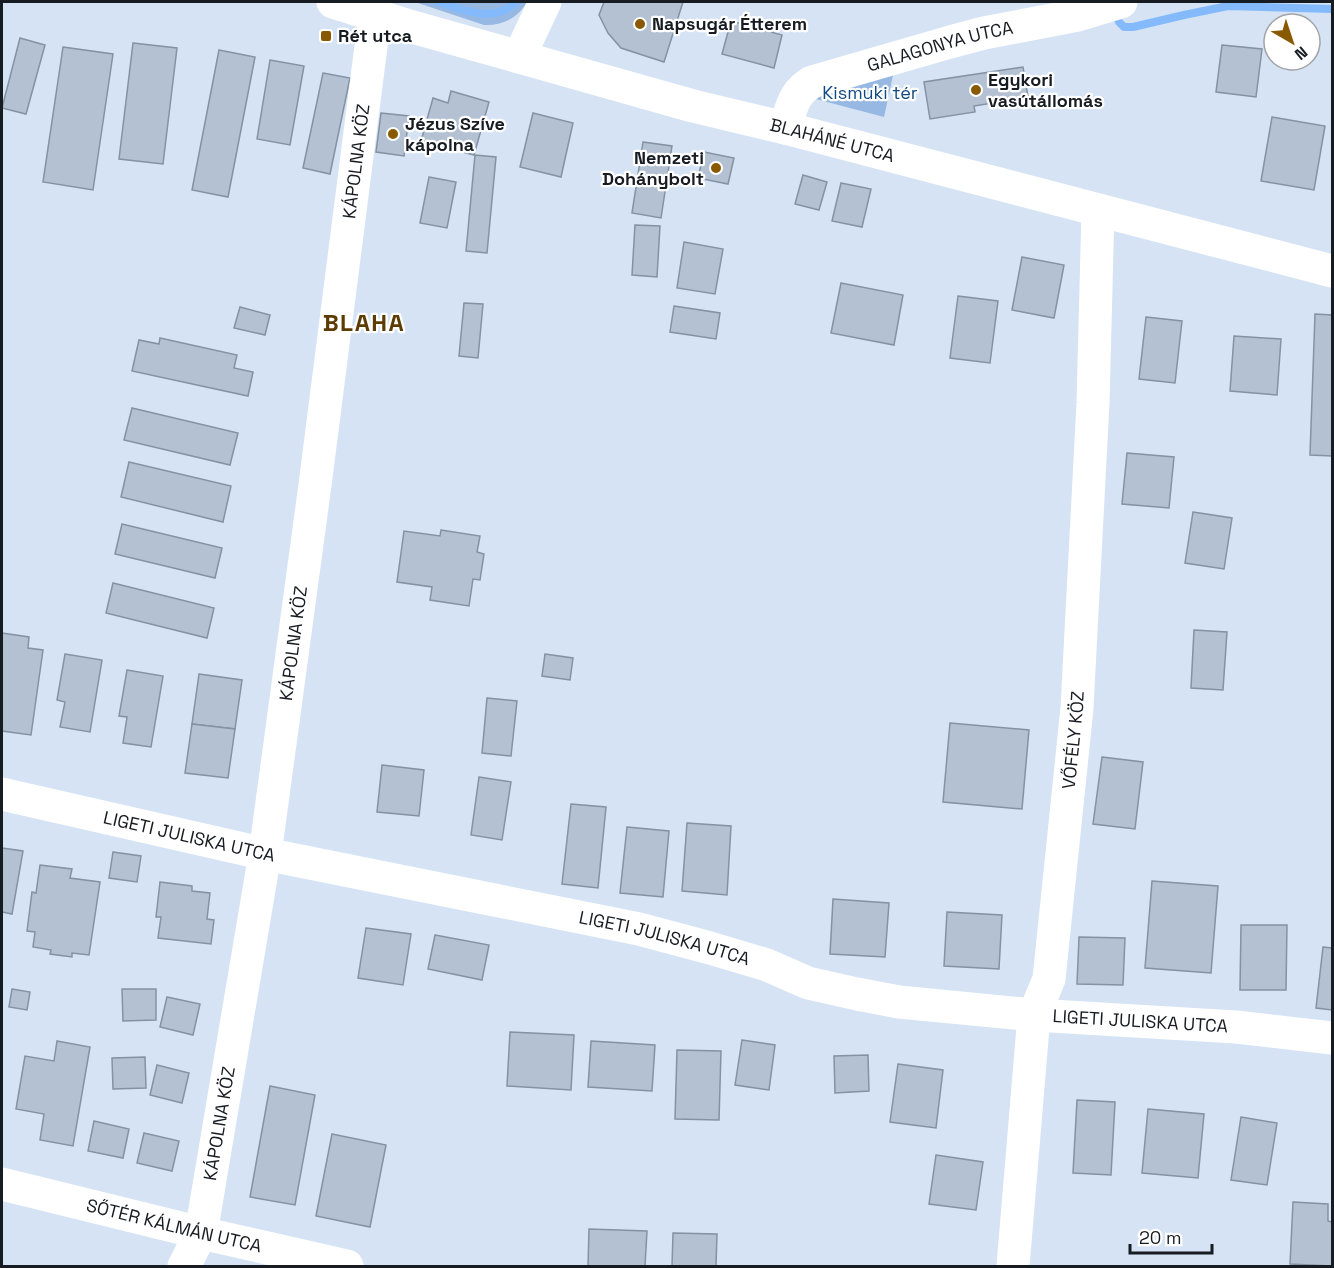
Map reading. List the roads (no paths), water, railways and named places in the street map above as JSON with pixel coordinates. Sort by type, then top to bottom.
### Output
[{"type":"street","name":"BLAHÁNÉ UTCA","points":[[333,2],[693,106],[1332,271]]},
{"type":"street","points":[[519,57],[546,2]]},
{"type":"street","name":"GALAGONYA UTCA","points":[[785,129],[797,94],[812,82],[984,33],[1078,15],[1109,5]]},
{"type":"street","name":"KÁPOLNA KÖZ","points":[[184,1266],[201,1233],[265,854],[375,15]]},
{"type":"street","name":"VŐFÉLY KÖZ","points":[[1013,1266],[1034,1016],[1049,979],[1077,708],[1093,403],[1098,210]]},
{"type":"street","name":"LIGETI JULISKA UTCA","points":[[2,794],[265,854],[639,929],[767,965],[808,983],[899,1002],[1034,1016],[1236,1026],[1332,1038]]},
{"type":"street","name":"SŐTÉR KÁLMÁN UTCA","points":[[2,1184],[347,1266]]},
{"type":"waterway","points":[[438,2],[488,14],[507,9],[516,2]]},
{"type":"waterway","points":[[1114,10],[1124,27],[1133,27],[1228,6],[1332,9]]},
{"type":"place","name":"Napsugár Étterem","points":[[640,24]]},
{"type":"place","name":"Rét utca","points":[[326,36]]},
{"type":"place","name":"Egykori vasútállomás","points":[[976,90]]},
{"type":"place","name":"Jézus Szíve kápolna","points":[[393,134]]},
{"type":"place","name":"Nemzeti Dohánybolt","points":[[716,168]]},
{"type":"district","name":"BLAHA","points":[[364,323]]},
{"type":"park label","name":"Kismuki tér","points":[[870,93]]}]
